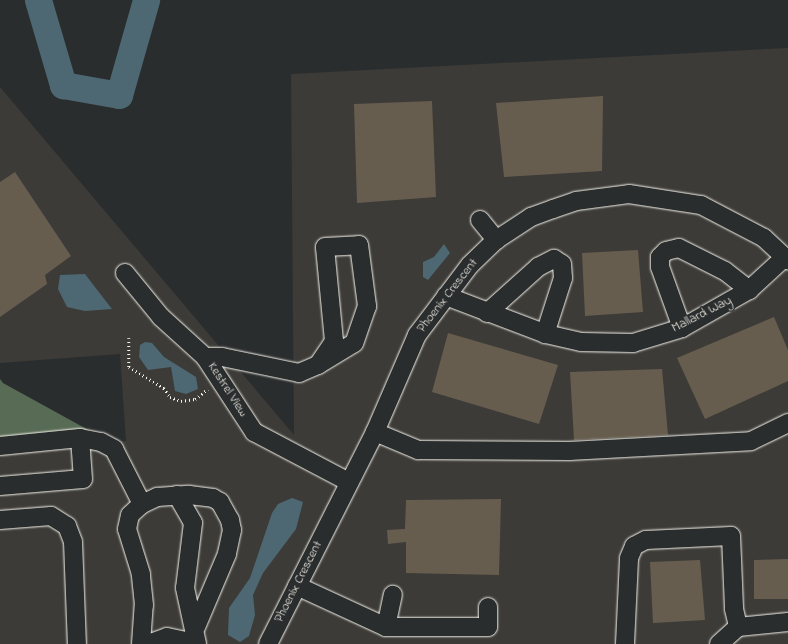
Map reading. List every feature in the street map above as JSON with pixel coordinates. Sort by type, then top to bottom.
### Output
[{"type":"street","name":"Phoenix Crescent","points":[[268,644],[375,432],[418,335],[470,265],[496,240],[531,217],[576,201],[629,194],[701,205],[764,238],[787,258]]},
{"type":"street","points":[[480,220],[496,240]]},
{"type":"street","points":[[205,357],[222,357],[299,373],[318,365],[354,343],[367,306],[359,245],[324,247],[334,341],[318,365]]},
{"type":"street","points":[[682,328],[660,266],[660,257],[666,251],[679,248],[725,271],[749,290]]},
{"type":"street","name":"Mallard Way","points":[[446,296],[545,334],[581,342],[633,343],[682,328],[749,290],[787,258]]},
{"type":"street","points":[[488,313],[538,267],[554,259],[562,264],[563,278],[545,334]]},
{"type":"street","name":"Kestrel View","points":[[125,273],[161,317],[205,357],[254,432],[349,482]]},
{"type":"street","points":[[375,432],[418,450],[569,451],[751,441],[788,423]]},
{"type":"street","points":[[0,446],[80,438],[114,449],[142,504]]},
{"type":"street","points":[[0,486],[83,479],[80,438]]},
{"type":"street","points":[[177,495],[193,523],[185,588],[196,638]]},
{"type":"street","points":[[141,644],[144,605],[142,582],[127,529],[130,515],[142,504],[177,495],[202,495],[220,502],[232,530],[228,554],[196,638]]},
{"type":"street","points":[[0,520],[51,516],[67,526],[73,542],[77,644]]},
{"type":"street","points":[[625,644],[629,558],[634,546],[646,540],[731,536],[734,609],[738,628]]},
{"type":"street","points":[[297,586],[386,628],[488,626],[488,606]]},
{"type":"street","points":[[386,628],[393,595]]},
{"type":"street","points":[[719,644],[738,628],[788,622]]},
{"type":"street","points":[[148,644],[167,637],[196,638]]},
{"type":"path","points":[[129,338],[129,367],[164,388],[170,397],[181,401],[195,399],[211,387]]},
{"type":"shaded area","points":[[788,48],[788,644],[0,644],[0,449],[126,441],[120,354],[0,363],[0,87],[294,435],[291,74]]},
{"type":"green space","points":[[0,379],[3,383],[112,443],[0,446]]},
{"type":"water","points":[[444,244],[450,253],[428,280],[423,277],[423,262],[434,257]]},
{"type":"water","points":[[85,274],[112,309],[85,311],[67,307],[58,289],[60,275]]},
{"type":"water","points":[[145,342],[152,343],[164,357],[196,377],[198,389],[186,394],[175,391],[171,367],[148,370],[139,357],[140,345]]},
{"type":"water","points":[[292,498],[303,502],[296,529],[263,573],[253,595],[255,615],[249,636],[240,642],[228,635],[229,608],[250,578],[272,513],[278,504]]},
{"type":"building","points":[[603,96],[602,171],[504,177],[496,103]]},
{"type":"building","points":[[432,101],[436,197],[357,203],[354,104]]},
{"type":"building","points":[[15,172],[71,256],[45,275],[47,284],[0,317],[0,182]]},
{"type":"building","points":[[638,250],[643,312],[585,316],[582,253]]},
{"type":"building","points":[[774,317],[788,350],[788,381],[705,419],[677,358]]},
{"type":"building","points":[[448,333],[558,365],[539,424],[432,392]]},
{"type":"building","points":[[662,369],[668,435],[574,440],[570,372]]},
{"type":"building","points":[[501,499],[499,575],[406,573],[406,542],[388,544],[387,530],[405,529],[406,500]]},
{"type":"building","points":[[788,559],[788,599],[754,599],[754,560]]},
{"type":"building","points":[[700,560],[705,620],[653,623],[650,562]]},
{"type":"waterway","points":[[38,0],[63,85],[119,95],[146,0]]}]
